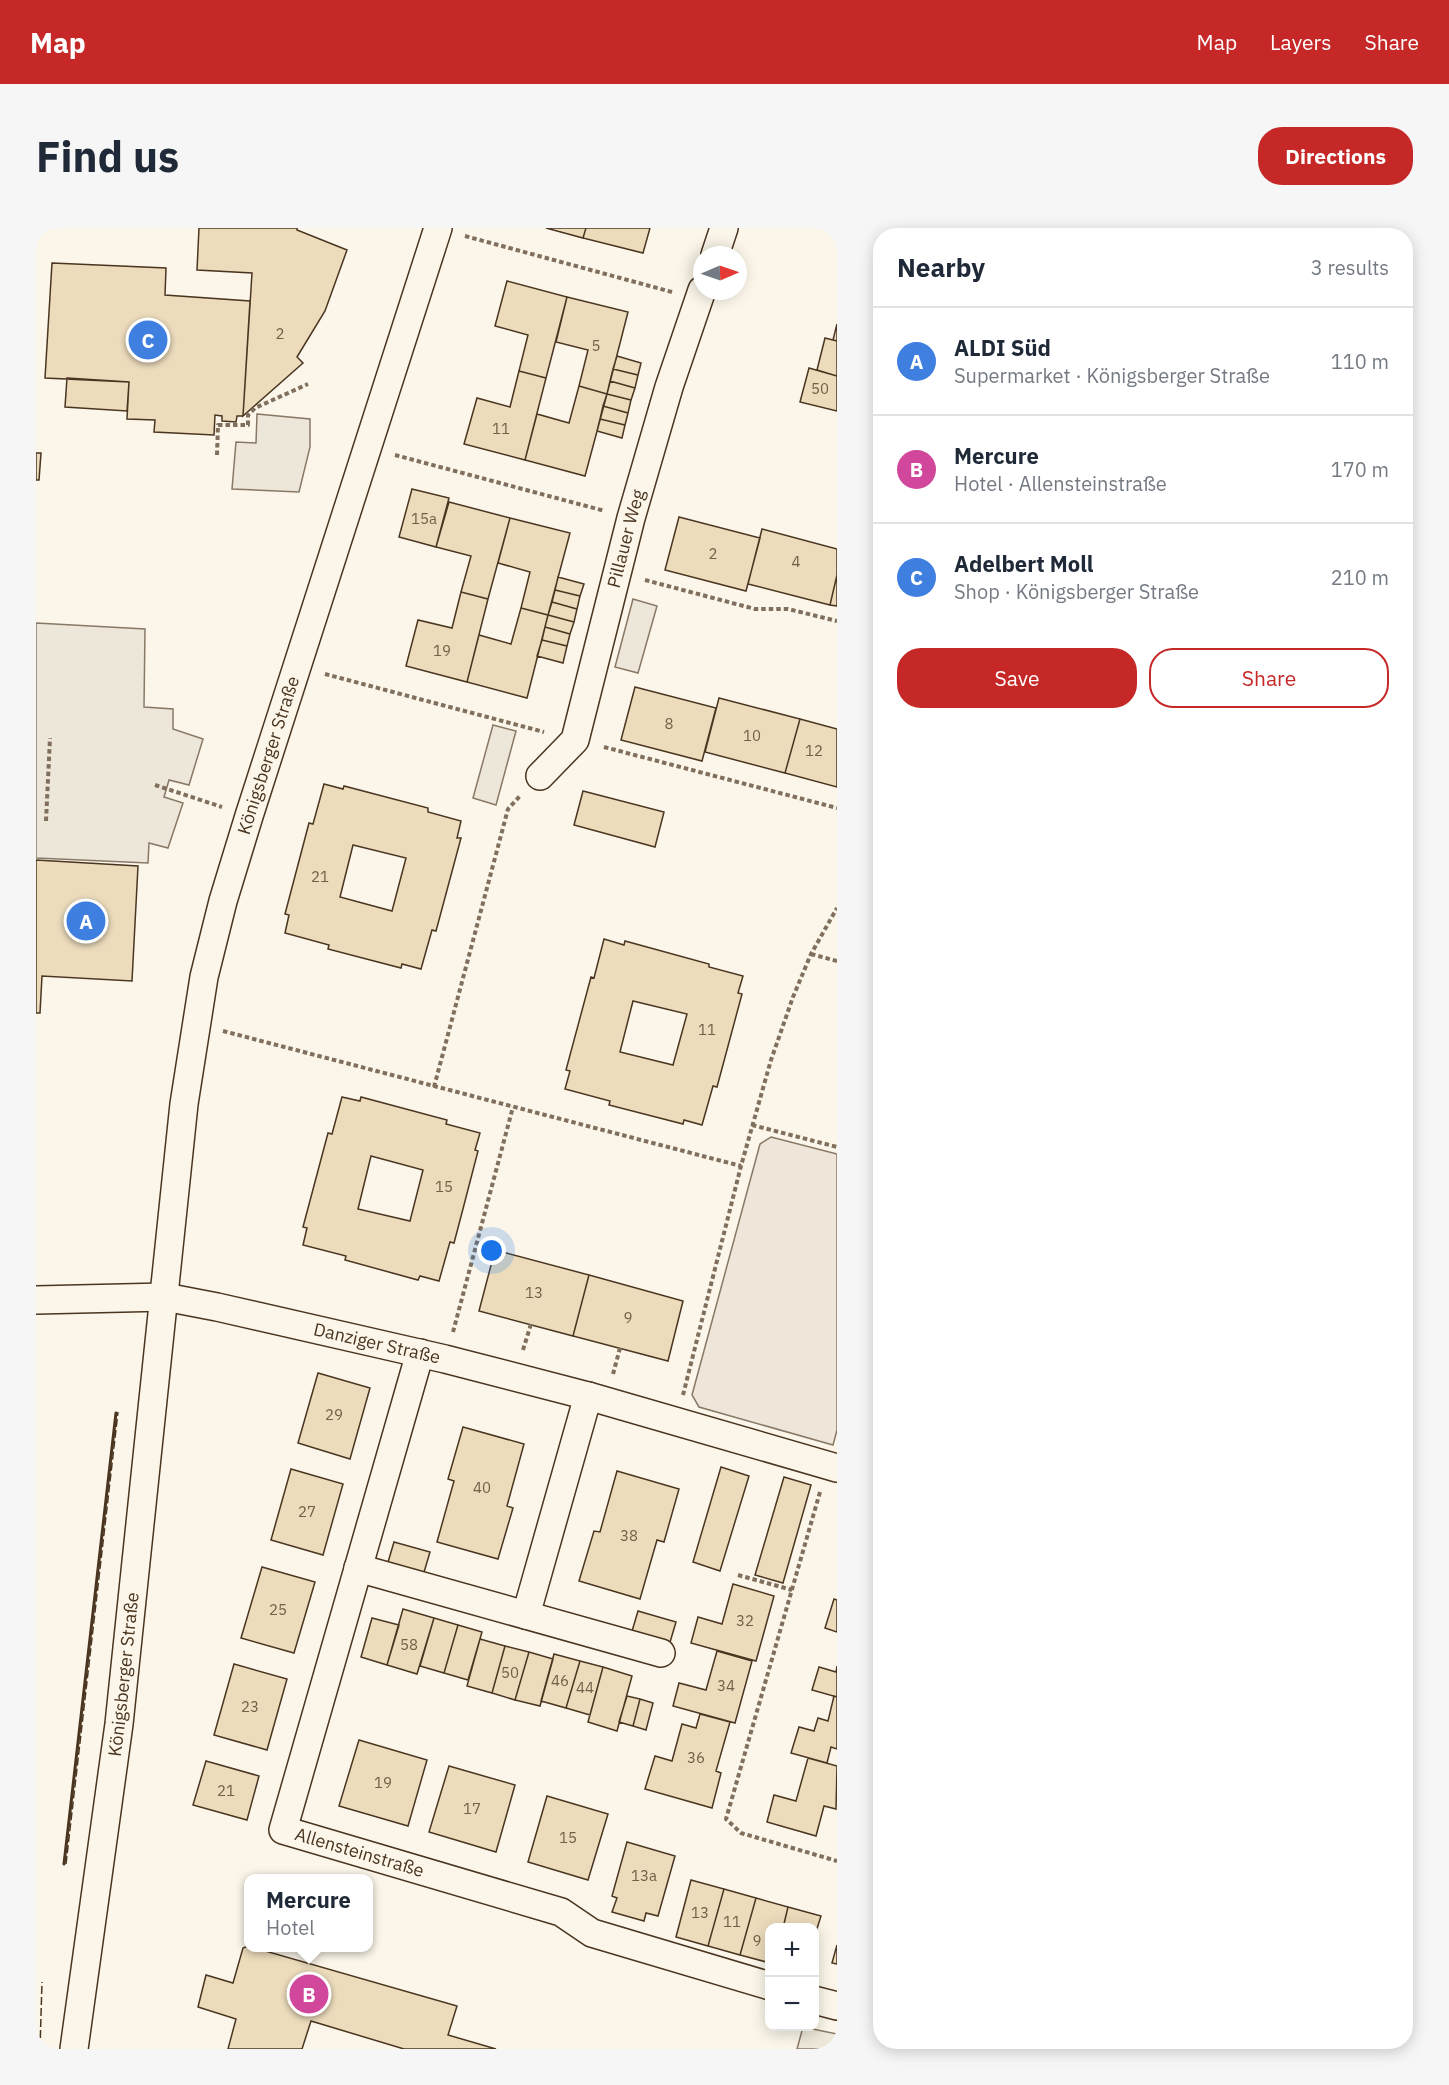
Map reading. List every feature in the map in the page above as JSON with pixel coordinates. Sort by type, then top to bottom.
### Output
[{"type":"street","points":[[718,246],[724,228]]},
{"type":"street","name":"Königsberger Straße","points":[[74,2049],[119,1724],[184,1104],[204,977],[223,901],[438,229]]},
{"type":"street","name":"Pillauer Weg","points":[[575,740],[632,519],[669,387],[698,300]]},
{"type":"street","points":[[540,776],[575,740]]},
{"type":"street","points":[[36,1300],[165,1297]]},
{"type":"street","name":"Danziger Straße","points":[[165,1297],[433,1356],[588,1396],[832,1467]]},
{"type":"street","name":"Allensteinstraße","points":[[433,1356],[358,1568],[283,1830],[561,1912],[592,1933],[765,1985]]},
{"type":"street","points":[[526,1615],[588,1396]]},
{"type":"street","points":[[358,1568],[661,1653]]},
{"type":"street","points":[[819,2001],[837,2006]]},
{"type":"path","points":[[438,229],[693,293]]},
{"type":"path","points":[[218,455],[218,425],[228,423],[248,425],[248,415],[255,408],[308,384]]},
{"type":"path","points":[[368,448],[632,519]]},
{"type":"path","points":[[617,573],[755,609],[788,609],[837,621]]},
{"type":"path","points":[[298,668],[837,808]]},
{"type":"path","points":[[46,821],[50,738]]},
{"type":"path","points":[[434,1087],[508,809],[540,776]]},
{"type":"path","points":[[155,785],[227,808]]},
{"type":"path","points":[[676,1421],[741,1166],[771,1060],[811,954],[837,908]]},
{"type":"path","points":[[811,954],[837,961]]},
{"type":"path","points":[[196,1024],[741,1166]]},
{"type":"path","points":[[433,1356],[513,1107]]},
{"type":"path","points":[[753,1125],[837,1147]]},
{"type":"path","points":[[832,1467],[792,1590],[726,1820],[741,1833],[837,1862]]},
{"type":"path","points":[[738,1575],[792,1590]]},
{"type":"shaded area","points":[[257,414],[310,419],[310,447],[299,492],[232,489],[236,442],[256,443]]},
{"type":"shaded area","points":[[633,599],[657,606],[638,673],[615,667]]},
{"type":"shaded area","points":[[36,623],[145,629],[144,707],[173,709],[173,729],[203,739],[189,785],[169,780],[164,797],[183,803],[168,848],[149,843],[148,863],[36,858]]},
{"type":"shaded area","points":[[493,725],[516,731],[496,805],[473,798]]},
{"type":"shaded area","points":[[771,1137],[837,1154],[837,1430],[833,1445],[699,1407],[692,1395],[760,1144]]},
{"type":"shaded area","points":[[819,2030],[837,2034],[837,2049],[797,2049],[802,2031]]},
{"type":"building","points":[[199,228],[297,228],[297,230],[347,250],[325,311],[297,357],[303,363],[243,416],[252,273],[197,270]]},
{"type":"building","points":[[546,228],[586,228],[583,238]]},
{"type":"building","points":[[586,228],[650,228],[643,253],[583,238]]},
{"type":"building","points":[[52,263],[166,268],[165,295],[250,301],[243,416],[237,416],[236,422],[222,421],[222,416],[215,415],[214,435],[154,432],[155,420],[127,419],[129,382],[45,378]]},
{"type":"building","points":[[507,281],[567,297],[546,378],[519,371],[528,335],[495,326]]},
{"type":"building","points":[[567,297],[628,312],[607,394],[579,386],[588,350],[556,342]]},
{"type":"building","points":[[837,324],[837,341],[833,340]]},
{"type":"building","points":[[825,338],[837,341],[837,376],[817,370]]},
{"type":"building","points":[[617,356],[641,363],[638,375],[613,369]]},
{"type":"building","points":[[809,368],[837,376],[837,411],[800,402]]},
{"type":"building","points":[[613,369],[638,375],[635,388],[610,381]]},
{"type":"building","points":[[519,371],[546,378],[525,460],[464,444],[477,398],[510,407]]},
{"type":"building","points":[[67,378],[129,382],[127,411],[65,407]]},
{"type":"building","points":[[610,381],[635,388],[631,400],[607,394]]},
{"type":"building","points":[[579,386],[607,394],[585,476],[525,460],[537,414],[569,423]]},
{"type":"building","points":[[607,394],[631,400],[628,413],[603,406]]},
{"type":"building","points":[[603,406],[628,413],[625,425],[600,419]]},
{"type":"building","points":[[600,419],[625,425],[622,438],[597,431]]},
{"type":"building","points":[[36,453],[41,453],[39,480],[36,480]]},
{"type":"building","points":[[412,489],[449,498],[436,547],[399,537]]},
{"type":"building","points":[[449,502],[510,518],[488,599],[461,592],[471,556],[436,547]]},
{"type":"building","points":[[679,517],[760,538],[746,591],[665,570]]},
{"type":"building","points":[[510,518],[570,533],[548,615],[521,608],[530,572],[498,563]]},
{"type":"building","points":[[762,529],[837,549],[837,575],[830,605],[748,584]]},
{"type":"building","points":[[837,575],[837,606],[830,605]]},
{"type":"building","points":[[558,577],[584,584],[580,596],[555,590]]},
{"type":"building","points":[[555,590],[580,596],[577,609],[552,602]]},
{"type":"building","points":[[461,592],[488,599],[467,682],[406,666],[418,620],[452,628]]},
{"type":"building","points":[[552,602],[577,609],[574,622],[548,615]]},
{"type":"building","points":[[521,608],[548,615],[527,698],[467,682],[479,635],[511,644]]},
{"type":"building","points":[[548,615],[574,622],[570,634],[545,627]]},
{"type":"building","points":[[545,627],[570,634],[567,646],[542,640]]},
{"type":"building","points":[[542,640],[567,646],[563,663],[537,656]]},
{"type":"building","points":[[635,687],[716,708],[702,761],[621,740]]},
{"type":"building","points":[[719,698],[800,719],[785,773],[705,752]]},
{"type":"building","points":[[800,719],[837,729],[837,787],[785,773]]},
{"type":"building","points":[[324,784],[343,789],[344,786],[428,808],[428,812],[461,821],[457,838],[461,838],[436,931],[432,930],[421,969],[402,964],[401,968],[328,949],[329,945],[285,933],[289,915],[285,914],[309,823],[313,824]],"holes":[[[353,845],[406,858],[392,911],[340,897]]]},
{"type":"building","points":[[583,791],[664,812],[655,847],[574,825]]},
{"type":"building","points":[[36,860],[138,866],[132,981],[42,976],[40,1013],[36,1013]]},
{"type":"building","points":[[604,939],[624,945],[625,941],[709,964],[709,967],[743,976],[738,993],[742,994],[717,1087],[713,1086],[702,1125],[684,1120],[683,1124],[609,1105],[610,1101],[565,1089],[570,1071],[566,1070],[591,977],[594,978]],"holes":[[[633,1001],[687,1014],[673,1065],[620,1052]]]},
{"type":"building","points":[[342,1097],[360,1101],[361,1097],[447,1120],[446,1124],[480,1133],[475,1150],[478,1151],[454,1243],[450,1242],[439,1281],[420,1276],[418,1280],[345,1260],[346,1256],[303,1245],[307,1228],[303,1227],[328,1133],[332,1134]],"holes":[[[371,1156],[423,1170],[410,1221],[358,1209]]]},
{"type":"building","points":[[495,1250],[589,1275],[573,1336],[479,1311]]},
{"type":"building","points":[[589,1275],[683,1301],[668,1361],[573,1336]]},
{"type":"building","points":[[318,1373],[370,1388],[350,1459],[298,1443]]},
{"type":"building","points":[[463,1427],[524,1444],[507,1506],[513,1508],[498,1559],[437,1542],[454,1481],[448,1479]]},
{"type":"building","points":[[721,1467],[749,1476],[720,1571],[693,1562]]},
{"type":"building","points":[[291,1469],[343,1484],[323,1555],[271,1540]]},
{"type":"building","points":[[617,1471],[679,1489],[664,1542],[657,1540],[640,1599],[579,1581],[594,1531],[600,1532]]},
{"type":"building","points":[[784,1477],[811,1485],[783,1583],[755,1575]]},
{"type":"building","points":[[394,1542],[430,1552],[422,1579],[386,1569]]},
{"type":"building","points":[[262,1567],[315,1582],[294,1653],[241,1638]]},
{"type":"building","points":[[733,1584],[774,1596],[756,1661],[691,1643],[698,1617],[722,1624]]},
{"type":"building","points":[[834,1599],[837,1600],[837,1632],[825,1628]]},
{"type":"building","points":[[403,1609],[434,1618],[417,1674],[387,1665]]},
{"type":"building","points":[[638,1611],[676,1622],[668,1649],[630,1638]]},
{"type":"building","points":[[372,1618],[399,1625],[387,1665],[361,1657]]},
{"type":"building","points":[[434,1618],[458,1625],[444,1673],[420,1666]]},
{"type":"building","points":[[458,1625],[482,1632],[468,1680],[444,1673]]},
{"type":"building","points":[[480,1639],[505,1646],[492,1693],[467,1686]]},
{"type":"building","points":[[505,1646],[529,1652],[515,1700],[492,1693]]},
{"type":"building","points":[[717,1651],[752,1661],[735,1723],[673,1706],[679,1683],[706,1690]]},
{"type":"building","points":[[529,1652],[553,1659],[540,1706],[515,1700]]},
{"type":"building","points":[[554,1654],[580,1661],[566,1708],[541,1701]]},
{"type":"building","points":[[580,1661],[603,1667],[590,1715],[566,1708]]},
{"type":"building","points":[[234,1664],[287,1679],[267,1750],[214,1735]]},
{"type":"building","points":[[837,1666],[837,1697],[812,1690],[819,1667],[836,1672]]},
{"type":"building","points":[[603,1667],[632,1676],[617,1731],[588,1722]]},
{"type":"building","points":[[627,1696],[640,1699],[633,1726],[619,1722]]},
{"type":"building","points":[[834,1696],[837,1697],[837,1749],[831,1747],[827,1763],[791,1753],[799,1727],[814,1731],[818,1718],[828,1721]]},
{"type":"building","points":[[640,1699],[653,1703],[646,1730],[633,1726]]},
{"type":"building","points":[[700,1714],[730,1722],[716,1771],[721,1773],[712,1808],[645,1789],[655,1756],[672,1761],[682,1724],[696,1728]]},
{"type":"building","points":[[359,1740],[427,1760],[408,1826],[339,1806]]},
{"type":"building","points":[[808,1758],[837,1766],[836,1809],[824,1806],[816,1836],[767,1822],[774,1795],[796,1801]]},
{"type":"building","points":[[206,1761],[259,1776],[247,1820],[193,1805]]},
{"type":"building","points":[[449,1766],[515,1785],[496,1852],[429,1832]]},
{"type":"building","points":[[547,1796],[608,1814],[588,1880],[528,1862]]},
{"type":"building","points":[[627,1842],[675,1856],[658,1916],[646,1913],[644,1921],[612,1912],[617,1898],[612,1896]]},
{"type":"building","points":[[691,1880],[724,1889],[708,1946],[676,1937]]},
{"type":"building","points":[[724,1889],[756,1898],[740,1955],[708,1946]]},
{"type":"building","points":[[756,1898],[788,1907],[784,1923],[765,1923],[765,1962],[740,1955]]},
{"type":"building","points":[[788,1907],[821,1916],[819,1923],[784,1923]]},
{"type":"building","points":[[837,1945],[837,1964],[832,1963]]},
{"type":"building","points":[[243,1948],[244,1952],[269,1952],[457,2006],[448,2035],[496,2049],[404,2049],[311,2021],[302,2049],[228,2049],[236,2019],[198,2007],[206,1975],[233,1983]]},
{"type":"fence","points":[[36,244],[41,228]]},
{"type":"fence","points":[[66,1864],[118,1412]]},
{"type":"fence","points":[[40,2049],[42,1982]]},
{"type":"wall","points":[[64,1864],[116,1413]]},
{"type":"place","name":"Adelbert Moll","points":[[148,340]]},
{"type":"place","name":"ALDI Süd","points":[[86,921]]},
{"type":"place","name":"Mercure","points":[[309,1994]]}]
